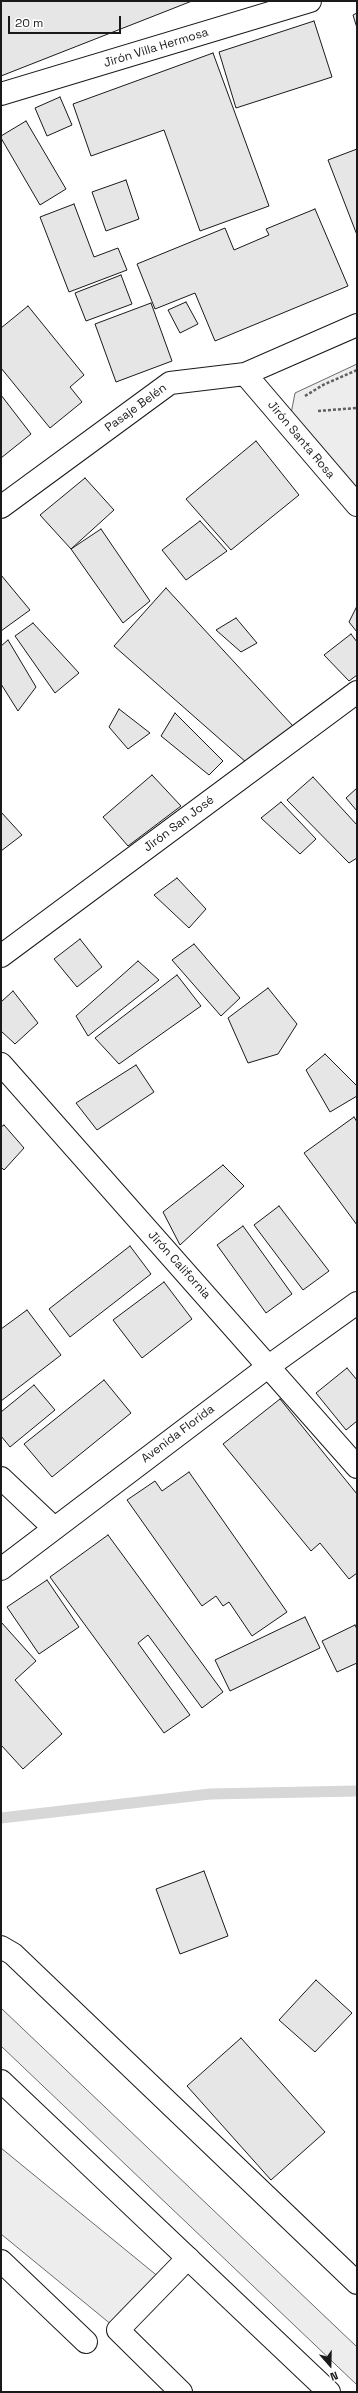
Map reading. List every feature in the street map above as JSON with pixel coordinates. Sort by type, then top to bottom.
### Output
[{"type":"main road","name":"Jirón Villa Hermosa","points":[[1,94],[310,1]]},
{"type":"main road","name":"Pasaje Belén","points":[[1,507],[170,383],[245,374],[357,326]]},
{"type":"main road","name":"Jirón Santa Rosa","points":[[245,374],[357,506]]},
{"type":"main road","name":"Jirón San José","points":[[1,956],[357,692]]},
{"type":"main road","name":"Jirón California","points":[[1,1064],[357,1467]]},
{"type":"main road","name":"Avenida Florida","points":[[1,1569],[269,1366],[357,1303]]},
{"type":"main road","points":[[1,1478],[54,1528]]},
{"type":"main road","points":[[1,1947],[13,1954],[353,2271]]},
{"type":"main road","points":[[1,2081],[329,2392]]},
{"type":"main road","points":[[181,2392],[118,2330],[188,2258]]},
{"type":"main road","points":[[1,2261],[86,2342]]},
{"type":"path","points":[[314,411],[357,408]]},
{"type":"shaded area","points":[[357,364],[357,503],[289,424],[295,393]]},
{"type":"shaded area","points":[[1,2008],[357,2347],[357,2385],[1,2046]]},
{"type":"shaded area","points":[[1,2148],[160,2278],[118,2330],[1,2234]]},
{"type":"building","points":[[1,1],[192,1],[1,76]]},
{"type":"building","points":[[357,13],[357,28],[353,15]]},
{"type":"building","points":[[314,21],[332,77],[236,108],[219,52]]},
{"type":"building","points":[[213,53],[269,206],[200,231],[164,130],[91,156],[73,104]]},
{"type":"building","points":[[60,97],[72,125],[47,136],[35,108]]},
{"type":"building","points":[[26,121],[66,189],[40,205],[1,138],[1,136]]},
{"type":"building","points":[[357,149],[357,235],[328,160]]},
{"type":"building","points":[[126,180],[139,219],[106,231],[92,192]]},
{"type":"building","points":[[74,204],[94,257],[118,248],[127,270],[69,292],[40,217]]},
{"type":"building","points":[[315,209],[348,286],[215,341],[195,293],[155,309],[137,264],[225,228],[234,250],[269,235],[266,229]]},
{"type":"building","points":[[121,275],[132,304],[86,321],[75,293]]},
{"type":"building","points":[[186,302],[198,324],[180,333],[168,310]]},
{"type":"building","points":[[151,303],[172,361],[116,382],[95,324]]},
{"type":"building","points":[[28,306],[84,375],[70,387],[82,402],[50,428],[1,368],[1,328]]},
{"type":"building","points":[[1,395],[31,434],[1,458]]},
{"type":"building","points":[[256,441],[299,495],[231,550],[186,499]]},
{"type":"building","points":[[85,478],[114,510],[71,549],[40,515]]},
{"type":"building","points":[[200,521],[227,551],[186,580],[162,550]]},
{"type":"building","points":[[101,529],[150,601],[123,623],[71,549]]},
{"type":"building","points":[[1,575],[30,610],[1,631]]},
{"type":"building","points":[[166,588],[293,726],[247,763],[114,646]]},
{"type":"building","points":[[357,606],[357,632],[349,622]]},
{"type":"building","points":[[236,618],[257,643],[241,652],[216,630]]},
{"type":"building","points":[[33,623],[79,673],[55,693],[15,636]]},
{"type":"building","points":[[351,634],[357,642],[357,675],[349,681],[324,655]]},
{"type":"building","points":[[8,640],[36,687],[18,711],[1,684],[1,646]]},
{"type":"building","points":[[119,709],[150,733],[128,749],[109,727]]},
{"type":"building","points":[[175,713],[223,761],[209,775],[161,736]]},
{"type":"building","points":[[152,775],[181,806],[128,846],[103,817]]},
{"type":"building","points":[[313,777],[357,825],[357,858],[349,863],[287,800]]},
{"type":"building","points":[[357,788],[357,811],[346,798]]},
{"type":"building","points":[[281,802],[316,839],[300,854],[261,818]]},
{"type":"building","points":[[1,812],[22,835],[1,851]]},
{"type":"building","points":[[177,878],[206,909],[189,928],[154,895]]},
{"type":"building","points":[[80,939],[102,967],[77,987],[54,959]]},
{"type":"building","points":[[194,944],[240,998],[221,1016],[172,960]]},
{"type":"building","points":[[138,961],[159,980],[88,1036],[76,1016]]},
{"type":"building","points":[[177,975],[201,1006],[119,1064],[95,1038]]},
{"type":"building","points":[[268,988],[297,1024],[278,1054],[248,1063],[228,1018]]},
{"type":"building","points":[[13,991],[38,1023],[15,1044],[1,1031],[1,1002]]},
{"type":"building","points":[[325,1054],[357,1086],[357,1096],[330,1112],[306,1070]]},
{"type":"building","points":[[136,1065],[154,1092],[97,1130],[76,1103]]},
{"type":"building","points":[[354,1117],[357,1122],[357,1225],[304,1153]]},
{"type":"building","points":[[4,1125],[24,1148],[4,1170],[1,1167],[1,1127]]},
{"type":"building","points":[[223,1165],[244,1186],[180,1245],[163,1212]]},
{"type":"building","points":[[279,1206],[329,1271],[303,1290],[254,1225]]},
{"type":"building","points":[[243,1226],[292,1294],[266,1313],[217,1245]]},
{"type":"building","points":[[130,1246],[151,1274],[70,1337],[49,1309]]},
{"type":"building","points":[[164,1282],[192,1319],[142,1358],[113,1320]]},
{"type":"building","points":[[27,1310],[61,1355],[1,1401],[1,1329]]},
{"type":"building","points":[[347,1368],[357,1380],[357,1421],[346,1430],[316,1393]]},
{"type":"building","points":[[104,1380],[131,1413],[52,1477],[24,1444]]},
{"type":"building","points":[[34,1385],[55,1410],[10,1447],[1,1436],[1,1412]]},
{"type":"building","points":[[280,1399],[357,1494],[357,1573],[349,1579],[320,1543],[311,1551],[223,1444]]},
{"type":"building","points":[[189,1472],[287,1612],[252,1636],[229,1602],[223,1606],[216,1596],[202,1606],[127,1500],[155,1481],[162,1491]]},
{"type":"building","points":[[108,1535],[223,1692],[202,1708],[148,1635],[138,1643],[190,1715],[164,1733],[50,1577]]},
{"type":"building","points":[[47,1580],[79,1627],[39,1654],[7,1607]]},
{"type":"building","points":[[305,1617],[320,1648],[230,1691],[215,1660]]},
{"type":"building","points":[[1,1622],[36,1661],[15,1680],[62,1734],[23,1769],[1,1745]]},
{"type":"building","points":[[355,1625],[357,1629],[357,1663],[337,1672],[322,1641]]},
{"type":"building","points":[[204,1871],[228,1936],[180,1954],[156,1889]]},
{"type":"building","points":[[316,1980],[352,2013],[315,2052],[279,2020]]},
{"type":"building","points":[[241,2038],[325,2132],[271,2180],[187,2086]]},
{"type":"waterway","points":[[1,1818],[210,1794],[357,1791]]}]
